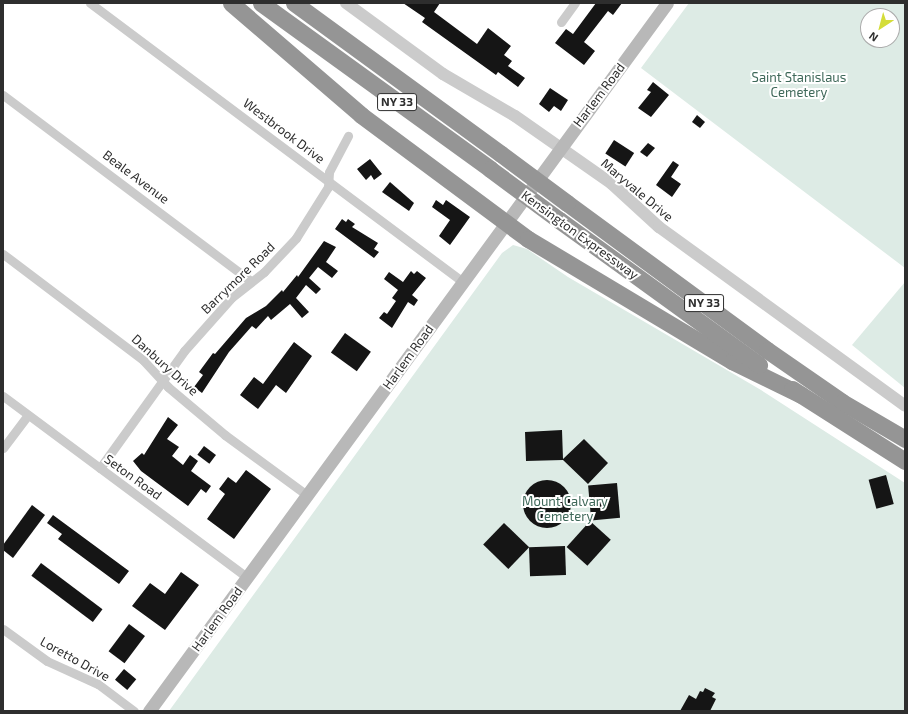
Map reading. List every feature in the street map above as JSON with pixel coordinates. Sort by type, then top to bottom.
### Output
[{"type":"highway","points":[[230,3],[361,115],[505,223],[591,279],[673,327],[732,361],[801,395]]},
{"type":"highway","name":"Kensington Expressway","points":[[261,3],[801,395],[905,461]]},
{"type":"highway","name":"Kensington Expressway","points":[[294,3],[767,350],[842,402],[905,439]]},
{"type":"main road","name":"Harlem Road","points":[[149,711],[308,496],[462,281],[667,3]]},
{"type":"street","name":"Westbrook Drive","points":[[90,3],[462,281]]},
{"type":"street","name":"Maryvale Drive","points":[[346,3],[443,74],[515,116],[612,184],[648,218],[679,242],[905,406]]},
{"type":"street","points":[[561,22],[575,3]]},
{"type":"street","name":"Beale Avenue","points":[[3,95],[252,281]]},
{"type":"street","name":"Barrymore Road","points":[[100,468],[184,350],[231,298],[252,281],[296,238],[328,187],[329,172],[348,136]]},
{"type":"street","name":"Danbury Drive","points":[[3,254],[143,360],[162,381],[226,435],[308,496]]},
{"type":"street","name":"Seton Road","points":[[3,396],[248,578]]},
{"type":"street","points":[[3,448],[28,415]]},
{"type":"street","name":"Loretto Drive","points":[[3,629],[47,661],[98,684],[134,711]]},
{"type":"green space","name":"Saint Stanislaus Cemetery","points":[[689,3],[905,3],[905,268],[641,68]]},
{"type":"green space","name":"Mount Calvary Cemetery","points":[[513,245],[527,249],[568,277],[761,390],[905,483],[905,711],[169,711],[502,253]]},
{"type":"green space","points":[[905,282],[905,388],[852,345]]},
{"type":"building","points":[[403,3],[440,3],[434,12],[477,44],[488,28],[511,46],[504,55],[512,61],[508,66],[525,78],[518,87],[498,72],[496,75],[422,22],[425,18]]},
{"type":"building","points":[[596,3],[622,3],[613,15],[608,11],[584,42],[595,51],[584,65],[555,43],[566,29],[573,34]]},
{"type":"building","points":[[653,82],[669,95],[651,117],[638,108],[651,92],[647,90]]},
{"type":"building","points":[[550,88],[568,100],[561,111],[554,106],[549,112],[539,104]]},
{"type":"building","points":[[697,115],[705,122],[700,128],[692,122]]},
{"type":"building","points":[[614,140],[634,153],[625,166],[605,153]]},
{"type":"building","points":[[648,143],[655,148],[647,157],[640,152]]},
{"type":"building","points":[[370,159],[382,174],[374,180],[371,175],[366,180],[357,169]]},
{"type":"building","points":[[673,161],[679,165],[671,177],[681,184],[672,197],[656,185]]},
{"type":"building","points":[[390,182],[414,203],[409,211],[382,192]]},
{"type":"building","points":[[436,200],[443,205],[446,200],[470,217],[450,245],[439,236],[450,220],[432,207]]},
{"type":"building","points":[[342,219],[346,222],[348,219],[355,224],[352,227],[378,243],[374,249],[379,252],[374,258],[335,229]]},
{"type":"building","points":[[324,241],[336,247],[326,262],[338,271],[332,278],[318,267],[309,278],[321,289],[316,294],[306,285],[296,298],[309,312],[302,318],[290,304],[271,320],[268,316],[256,329],[252,326],[229,352],[202,393],[194,387],[203,375],[199,372],[213,353],[215,354],[246,318],[266,306],[282,290],[283,292],[297,275],[298,277]]},
{"type":"building","points":[[411,271],[414,274],[417,271],[426,278],[412,295],[418,300],[414,306],[408,302],[392,328],[379,318],[384,312],[387,314],[396,301],[392,298],[398,290],[384,279],[389,272],[403,282]]},
{"type":"building","points":[[345,333],[371,352],[357,371],[331,352]]},
{"type":"building","points":[[294,342],[312,356],[286,393],[276,385],[258,409],[240,395],[254,377],[263,384]]},
{"type":"building","points":[[168,417],[178,425],[167,439],[179,447],[172,456],[183,465],[190,455],[198,461],[191,471],[211,486],[206,493],[201,489],[188,506],[141,471],[133,461],[142,453],[144,455]]},
{"type":"building","points":[[562,430],[563,459],[584,439],[608,463],[588,484],[563,460],[526,461],[525,432]]},
{"type":"building","points":[[204,446],[216,455],[209,464],[197,455]]},
{"type":"building","points":[[246,470],[271,489],[234,539],[207,519],[225,494],[219,489],[228,477],[236,483]]},
{"type":"building","points":[[886,475],[894,504],[876,509],[869,480]]},
{"type":"building","points":[[547,480],[556,482],[564,487],[569,495],[571,504],[569,513],[564,521],[556,526],[547,528],[538,526],[530,521],[525,513],[523,504],[525,495],[530,487],[538,482]]},
{"type":"building","points":[[617,483],[620,518],[591,520],[588,486]]},
{"type":"building","points":[[32,505],[45,515],[13,558],[3,550],[3,545]]},
{"type":"building","points":[[53,515],[129,571],[119,584],[58,539],[62,534],[47,523]]},
{"type":"building","points":[[590,521],[611,540],[587,566],[567,547]]},
{"type":"building","points":[[504,523],[529,547],[508,569],[483,545]]},
{"type":"building","points":[[565,546],[566,575],[530,576],[529,547]]},
{"type":"building","points":[[41,563],[102,609],[93,622],[31,576]]},
{"type":"building","points":[[181,572],[199,585],[165,630],[132,606],[150,583],[165,594]]},
{"type":"building","points":[[129,624],[145,636],[125,663],[109,651]]},
{"type":"building","points":[[124,669],[136,679],[127,690],[115,680]]},
{"type":"building","points":[[705,688],[715,693],[712,697],[716,699],[710,711],[680,711],[689,695],[696,699],[700,691],[703,692]]}]
